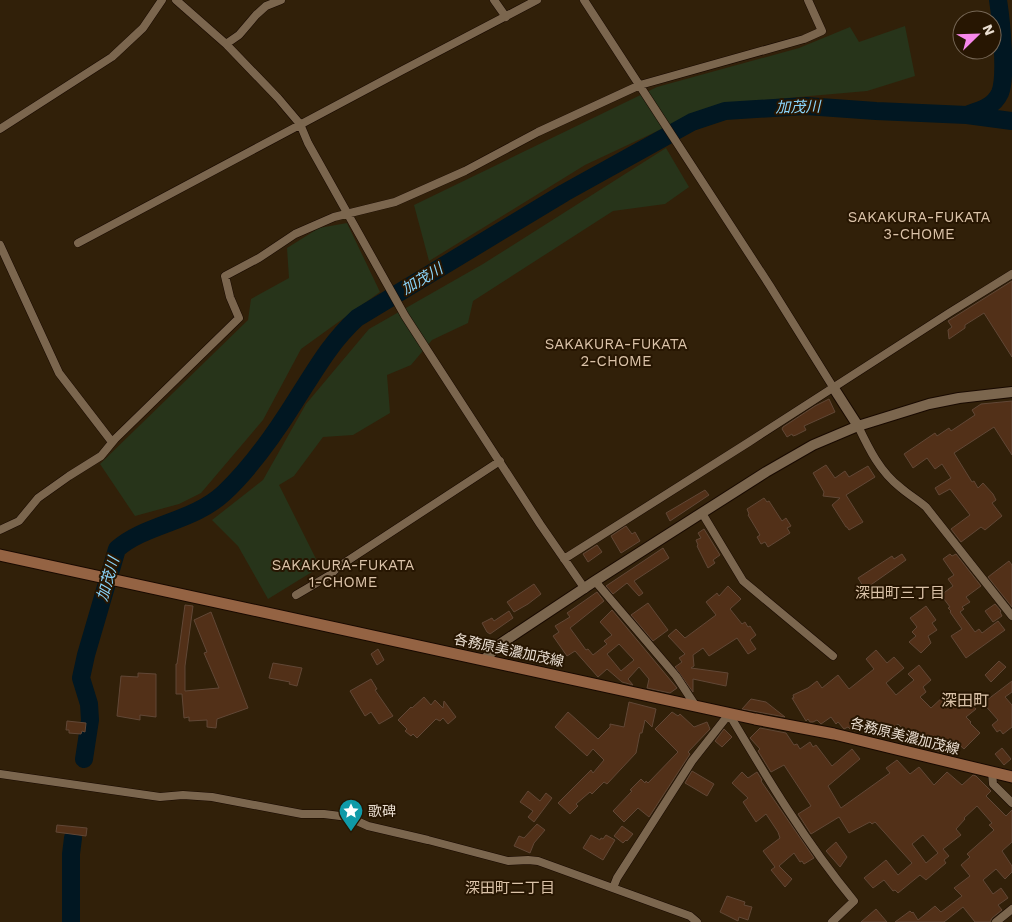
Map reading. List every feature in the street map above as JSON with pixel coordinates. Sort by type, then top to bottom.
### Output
[{"type":"main road","name":"各務原美濃加茂線","points":[[0,554],[728,714],[834,734],[1010,775]]},
{"type":"street","points":[[0,129],[112,57],[143,28],[162,0]]},
{"type":"street","points":[[176,0],[226,44],[278,98],[300,124],[308,143],[405,316],[585,589]]},
{"type":"street","points":[[226,44],[239,35],[266,6],[281,0]]},
{"type":"street","points":[[494,0],[506,17]]},
{"type":"street","points":[[78,243],[537,0]]},
{"type":"street","points":[[584,0],[834,387],[880,467],[902,489],[926,507],[1012,616]]},
{"type":"street","points":[[0,530],[19,521],[38,498],[102,456],[112,442],[239,318],[230,297],[225,276],[258,258],[295,234],[334,217],[395,202],[465,171],[538,132],[640,85],[804,38],[822,31],[808,0]]},
{"type":"street","points":[[0,245],[59,373],[112,442]]},
{"type":"street","points":[[564,559],[1012,274]]},
{"type":"street","points":[[484,660],[500,644],[596,581],[766,472],[813,446],[858,426],[929,404],[1012,392]]},
{"type":"street","points":[[296,595],[330,575],[338,567],[500,461]]},
{"type":"street","points":[[702,513],[743,581],[833,656]]},
{"type":"street","points":[[596,581],[676,676],[695,706]]},
{"type":"street","points":[[613,888],[617,878],[692,761],[728,714],[795,821],[826,867],[854,901],[832,922]]},
{"type":"street","points":[[992,772],[993,784],[1012,803]]},
{"type":"street","points":[[0,774],[160,797],[182,794],[212,797],[302,814],[348,817],[368,826],[508,861],[538,861],[690,916],[697,922]]},
{"type":"street","points":[[996,922],[1012,910]]},
{"type":"green space","points":[[905,26],[915,76],[867,91],[752,101],[702,112],[683,119],[585,165],[429,261],[414,205],[657,87],[799,48],[850,27],[859,42]]},
{"type":"green space","points":[[666,148],[689,187],[665,204],[613,211],[473,301],[468,323],[432,340],[411,365],[387,375],[390,413],[353,435],[323,437],[294,476],[279,485],[320,567],[268,599],[238,546],[212,520],[263,480],[306,404],[369,329],[483,264]]},
{"type":"green space","points":[[347,223],[380,292],[301,349],[263,420],[201,493],[179,504],[135,516],[100,464],[248,320],[251,299],[289,278],[287,248],[319,228]]},
{"type":"building","points":[[1012,281],[1012,357],[984,313],[965,325],[965,328],[949,339],[948,330],[952,327],[948,321]]},
{"type":"building","points":[[829,399],[835,412],[804,426],[806,430],[787,437],[782,429],[783,427]]},
{"type":"building","points":[[1012,401],[1012,455],[994,427],[954,453],[972,482],[974,481],[978,488],[983,483],[993,494],[996,500],[992,503],[1002,516],[985,530],[981,527],[961,542],[951,529],[970,515],[950,489],[939,495],[935,488],[951,478],[942,464],[935,469],[927,458],[913,468],[904,454],[935,433],[937,436],[949,428],[951,431],[975,415],[972,410],[981,404]]},
{"type":"building","points":[[826,465],[835,478],[845,471],[849,477],[868,466],[875,477],[846,495],[863,522],[849,530],[832,505],[840,498],[823,496],[824,492],[813,473]]},
{"type":"building","points":[[705,490],[709,495],[670,521],[666,513]]},
{"type":"building","points":[[764,498],[767,502],[769,501],[782,521],[786,518],[791,526],[787,528],[790,533],[768,547],[765,542],[761,544],[757,537],[760,535],[748,515],[747,509]]},
{"type":"building","points":[[626,526],[632,534],[635,532],[640,541],[621,553],[611,536]]},
{"type":"building","points":[[704,529],[720,555],[713,560],[715,563],[708,568],[696,540],[701,538],[698,533]]},
{"type":"building","points":[[597,545],[602,552],[588,562],[583,554]]},
{"type":"building","points":[[663,548],[669,558],[634,581],[643,593],[639,596],[627,583],[613,594],[606,586]]},
{"type":"building","points":[[902,554],[906,560],[865,589],[858,578],[892,556],[894,559]]},
{"type":"building","points":[[950,554],[952,556],[956,554],[981,586],[966,597],[970,602],[962,607],[964,609],[960,612],[975,632],[979,629],[982,633],[998,621],[1005,630],[966,658],[951,636],[962,629],[941,595],[953,586],[948,579],[954,575],[943,559]]},
{"type":"building","points":[[1009,561],[1012,565],[1012,607],[988,577]]},
{"type":"building","points":[[534,584],[541,594],[514,612],[507,602]]},
{"type":"building","points":[[728,586],[741,599],[730,609],[742,624],[745,622],[748,627],[750,626],[756,635],[750,640],[756,649],[748,654],[737,638],[709,656],[703,648],[693,655],[694,666],[691,668],[728,673],[726,686],[693,679],[693,692],[675,667],[682,662],[679,658],[685,654],[668,636],[676,629],[685,638],[716,615],[706,602],[717,593],[719,596]]},
{"type":"building","points":[[597,592],[604,601],[570,628],[586,650],[588,649],[593,655],[607,644],[604,641],[612,635],[600,622],[612,610],[677,688],[670,693],[647,688],[649,679],[639,667],[628,679],[633,685],[622,682],[607,669],[598,677],[575,651],[567,656],[553,636],[559,632],[555,626],[570,617],[567,613]],"holes":[[[619,644],[634,660],[621,671],[607,654]]]},
{"type":"building","points":[[648,603],[668,630],[653,641],[631,615]]},
{"type":"building","points":[[995,604],[1001,611],[1002,616],[993,622],[985,611]]},
{"type":"building","points":[[185,605],[193,606],[185,666],[185,691],[219,688],[204,653],[207,652],[194,620],[211,612],[248,708],[217,719],[216,728],[207,727],[207,720],[189,721],[189,717],[184,718],[182,694],[176,694],[176,664]]},
{"type":"building","points":[[926,606],[936,620],[932,623],[937,630],[928,636],[931,643],[921,653],[909,642],[916,636],[912,632],[917,627],[910,618]]},
{"type":"building","points":[[509,611],[513,618],[490,634],[487,632],[482,623],[492,618],[494,621]]},
{"type":"building","points":[[378,649],[384,660],[377,665],[371,654]]},
{"type":"building","points":[[876,650],[887,663],[894,657],[904,668],[886,683],[896,695],[914,680],[908,674],[919,665],[931,680],[923,687],[926,692],[920,697],[931,708],[946,694],[958,706],[967,699],[976,709],[966,717],[980,733],[964,749],[954,740],[950,754],[924,748],[898,724],[881,738],[875,733],[873,735],[864,724],[855,731],[848,727],[844,729],[838,722],[836,724],[831,717],[821,724],[817,720],[810,722],[808,719],[806,721],[792,698],[794,698],[793,695],[808,688],[817,681],[822,688],[838,675],[849,689],[874,669],[866,659]]},
{"type":"building","points":[[999,661],[1006,667],[991,682],[985,675]]},
{"type":"building","points":[[273,663],[302,668],[297,686],[289,684],[290,682],[269,678]]},
{"type":"building","points":[[138,673],[156,674],[156,717],[140,715],[140,720],[117,716],[121,676],[138,677]]},
{"type":"building","points":[[371,679],[377,689],[375,690],[393,716],[379,724],[371,712],[365,716],[350,691]]},
{"type":"building","points":[[1012,681],[1012,692],[1005,697],[1012,705],[1012,727],[1003,734],[1000,730],[997,732],[992,725],[998,720],[983,703]]},
{"type":"building","points":[[424,697],[431,705],[435,700],[443,708],[444,701],[456,717],[448,724],[443,718],[440,721],[436,719],[417,738],[405,731],[407,729],[398,720]]},
{"type":"building","points":[[751,699],[766,702],[785,717],[742,709]]},
{"type":"building","points":[[629,702],[656,709],[652,727],[645,720],[636,753],[607,784],[604,782],[592,794],[590,792],[576,804],[578,806],[570,814],[558,803],[591,770],[593,773],[604,760],[593,749],[587,756],[555,727],[568,712],[598,739],[610,727],[610,724],[624,727]]},
{"type":"building","points":[[672,712],[678,716],[680,714],[694,727],[707,722],[710,729],[688,752],[690,754],[649,817],[638,808],[624,822],[613,811],[641,779],[648,783],[678,752],[655,729]]},
{"type":"building","points":[[67,721],[86,723],[85,732],[82,731],[81,734],[69,733],[69,730],[66,730]]},
{"type":"building","points":[[760,728],[786,733],[794,745],[797,744],[800,749],[810,742],[813,747],[816,745],[832,766],[852,749],[860,759],[828,786],[841,808],[890,773],[886,768],[897,760],[910,774],[919,767],[934,785],[947,772],[962,785],[973,775],[976,776],[991,791],[986,796],[1006,816],[1012,810],[1012,842],[1002,851],[1012,866],[1012,872],[1005,879],[996,869],[983,880],[993,894],[1001,888],[1008,898],[998,905],[1002,910],[990,922],[975,922],[963,907],[944,922],[895,922],[910,911],[913,912],[918,920],[935,906],[941,912],[962,896],[954,888],[970,876],[961,865],[970,857],[967,854],[994,830],[989,825],[992,823],[977,806],[964,818],[956,829],[961,835],[943,849],[949,856],[944,860],[946,863],[926,880],[920,875],[898,893],[895,890],[893,891],[884,880],[873,888],[864,878],[886,860],[898,875],[912,863],[875,822],[872,824],[870,822],[849,833],[839,817],[811,834],[798,814],[811,806],[784,765],[771,772],[758,751],[760,749],[750,738]],"holes":[[[923,835],[938,853],[926,863],[912,844]]]},
{"type":"building","points":[[724,729],[732,737],[722,747],[715,741]]},
{"type":"building","points":[[1002,748],[1011,759],[1004,765],[995,754]]},
{"type":"building","points":[[692,771],[714,784],[707,796],[685,783]]},
{"type":"building","points":[[742,772],[748,778],[757,772],[761,781],[814,858],[804,864],[802,861],[800,862],[794,853],[779,866],[792,879],[785,887],[771,870],[775,867],[763,851],[780,838],[778,832],[766,814],[756,822],[743,802],[748,798],[732,783]]},
{"type":"building","points":[[528,791],[540,801],[546,793],[552,798],[534,822],[528,817],[533,811],[520,802]]},
{"type":"building","points":[[537,824],[545,830],[534,843],[530,853],[514,846],[519,836],[524,838]]},
{"type":"building","points":[[57,825],[87,828],[86,836],[56,832]]},
{"type":"building","points":[[622,826],[633,834],[623,843],[614,836]]},
{"type":"building","points":[[591,835],[600,840],[606,835],[615,840],[603,860],[583,848]]},
{"type":"building","points":[[836,842],[847,857],[840,867],[826,851]]},
{"type":"building","points":[[727,896],[745,902],[744,905],[752,907],[748,920],[739,917],[738,921],[720,912]]},
{"type":"building","points":[[876,909],[887,922],[861,922]]},
{"type":"waterway","points":[[969,114],[991,104],[1000,93],[1003,61],[998,0]]},
{"type":"waterway","name":"加茂川","points":[[84,759],[90,720],[89,704],[81,678],[117,549],[141,534],[184,517],[212,503],[224,493],[263,449],[324,357],[347,327],[357,318],[564,193],[692,122],[725,111],[806,106],[967,115],[1012,121]]},
{"type":"waterway","name":"加茂川","points":[[71,922],[71,854],[73,838]]},
{"type":"place","name":"歌碑","points":[[351,832]]},
{"type":"district","name":"SAKAKURA-FUKATA 3-CHOME","points":[[919,226]]},
{"type":"district","name":"SAKAKURA-FUKATA 2-CHOME","points":[[616,352]]},
{"type":"district","name":"SAKAKURA-FUKATA 1-CHOME","points":[[343,574]]},
{"type":"district","name":"深田町三丁目","points":[[900,593]]},
{"type":"district","name":"深田町","points":[[965,700]]},
{"type":"district","name":"深田町二丁目","points":[[510,888]]}]
